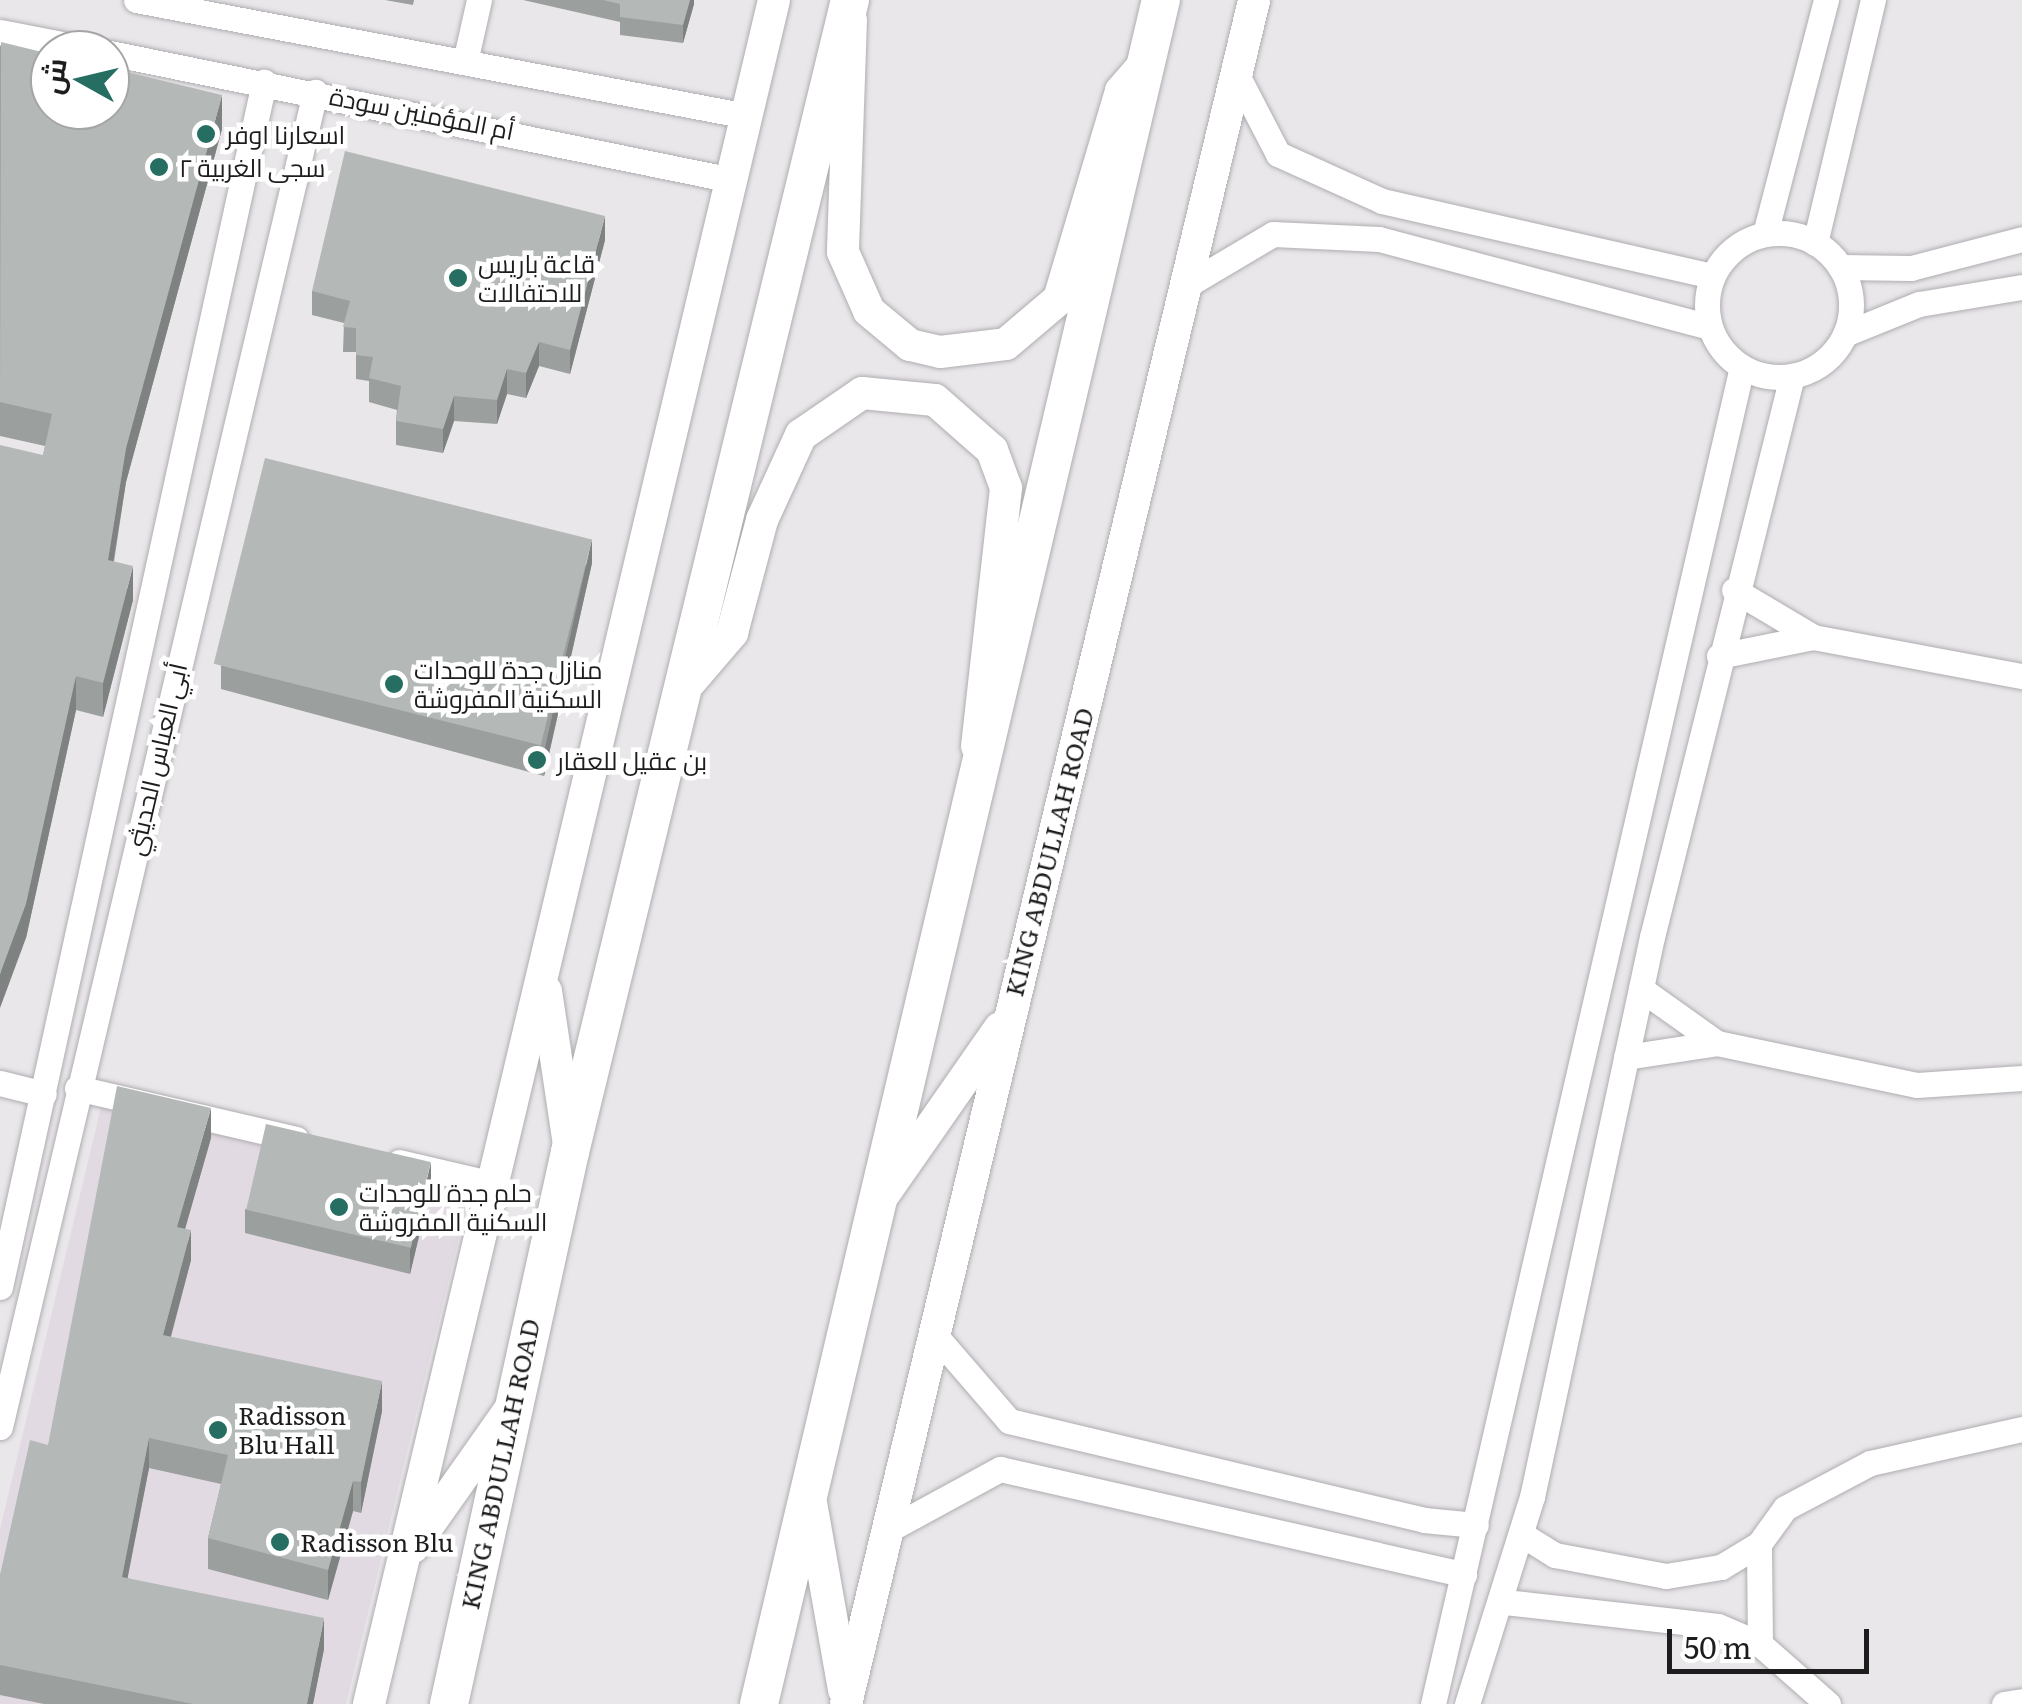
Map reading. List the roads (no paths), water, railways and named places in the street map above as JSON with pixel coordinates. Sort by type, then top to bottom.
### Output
[{"type":"highway","name":"KING ABDULLAH ROAD","points":[[449,1704],[570,1152],[690,682],[850,0]]},
{"type":"highway","points":[[759,1704],[1161,0]]},
{"type":"main road","points":[[369,1704],[774,0]]},
{"type":"main road","points":[[850,0],[855,70],[842,156],[842,252],[869,311],[910,345],[940,352],[1006,344],[1059,299],[1120,91],[1146,62]]},
{"type":"main road","name":"KING ABDULLAH ROAD","points":[[846,1704],[1254,0]]},
{"type":"main road","points":[[690,682],[732,633],[762,520],[801,436],[862,393],[934,400],[984,440],[1006,488],[975,699],[978,775]]},
{"type":"main road","points":[[544,972],[570,1152]]},
{"type":"main road","points":[[876,1205],[1009,1015]]},
{"type":"main road","points":[[403,1560],[511,1408]]},
{"type":"main road","points":[[809,1492],[846,1704]]},
{"type":"street","points":[[136,0],[747,116]]},
{"type":"street","points":[[465,62],[479,0]]},
{"type":"street","points":[[1765,234],[1826,0]]},
{"type":"street","points":[[1815,243],[1873,0]]},
{"type":"street","points":[[0,32],[30,38]]},
{"type":"street","name":"أم المؤمنين سودة","points":[[130,57],[732,180]]},
{"type":"street","points":[[1238,75],[1278,154],[1382,201],[1713,276]]},
{"type":"street","name":"أبي العباس الحديثي","points":[[0,1288],[264,82]]},
{"type":"street","name":"أبي العباس الحديثي","points":[[0,1427],[315,92]]},
{"type":"street","points":[[1187,284],[1272,234],[1379,239],[1710,327],[1742,367],[1792,376],[1824,361],[1844,334],[1850,300],[1840,266],[1815,243],[1765,234],[1734,248],[1713,276],[1710,327]]},
{"type":"street","points":[[1840,266],[1912,268],[2022,239]]},
{"type":"street","points":[[1844,334],[1919,304],[2022,287]]},
{"type":"street","points":[[1432,1704],[1742,367]]},
{"type":"street","points":[[1467,1704],[1505,1602],[1522,1534],[1640,990],[1734,590],[1792,376]]},
{"type":"street","points":[[1734,590],[1813,636],[2022,676]]},
{"type":"street","points":[[1719,656],[1813,636]]},
{"type":"street","points":[[1640,990],[1717,1043]]},
{"type":"street","points":[[1626,1056],[1717,1043],[1918,1085],[2022,1078]]},
{"type":"street","points":[[0,1084],[44,1094]]},
{"type":"street","points":[[77,1088],[321,1144]]},
{"type":"street","points":[[378,1158],[493,1184]]},
{"type":"street","points":[[934,1334],[1009,1421],[1424,1520],[1476,1524]]},
{"type":"street","points":[[1522,1534],[1555,1555],[1666,1576],[1722,1568],[1759,1544],[1785,1508],[1870,1463],[2022,1429]]},
{"type":"street","points":[[888,1530],[1000,1469],[1464,1574]]},
{"type":"street","points":[[1759,1544],[1760,1644]]},
{"type":"street","points":[[1505,1602],[1718,1626],[1760,1644],[1828,1704]]},
{"type":"street","points":[[2004,1704],[2022,1701]]},
{"type":"place","name":"اسعارنا اوفر","points":[[206,134]]},
{"type":"place","name":"سجى الغربية ٢","points":[[159,167]]},
{"type":"place","name":"قاعة باريس للاحتفالات","points":[[458,278]]},
{"type":"place","name":"منازل جدة للوحدات السكنية المفروشة","points":[[394,684]]},
{"type":"place","name":"بن عقيل للعقار","points":[[537,760]]},
{"type":"place","name":"حلم جدة للوحدات السكنية المفروشة","points":[[339,1207]]},
{"type":"place","name":"Radisson Blu Hall","points":[[218,1430]]},
{"type":"place","name":"Radisson Blu","points":[[280,1542]]}]
